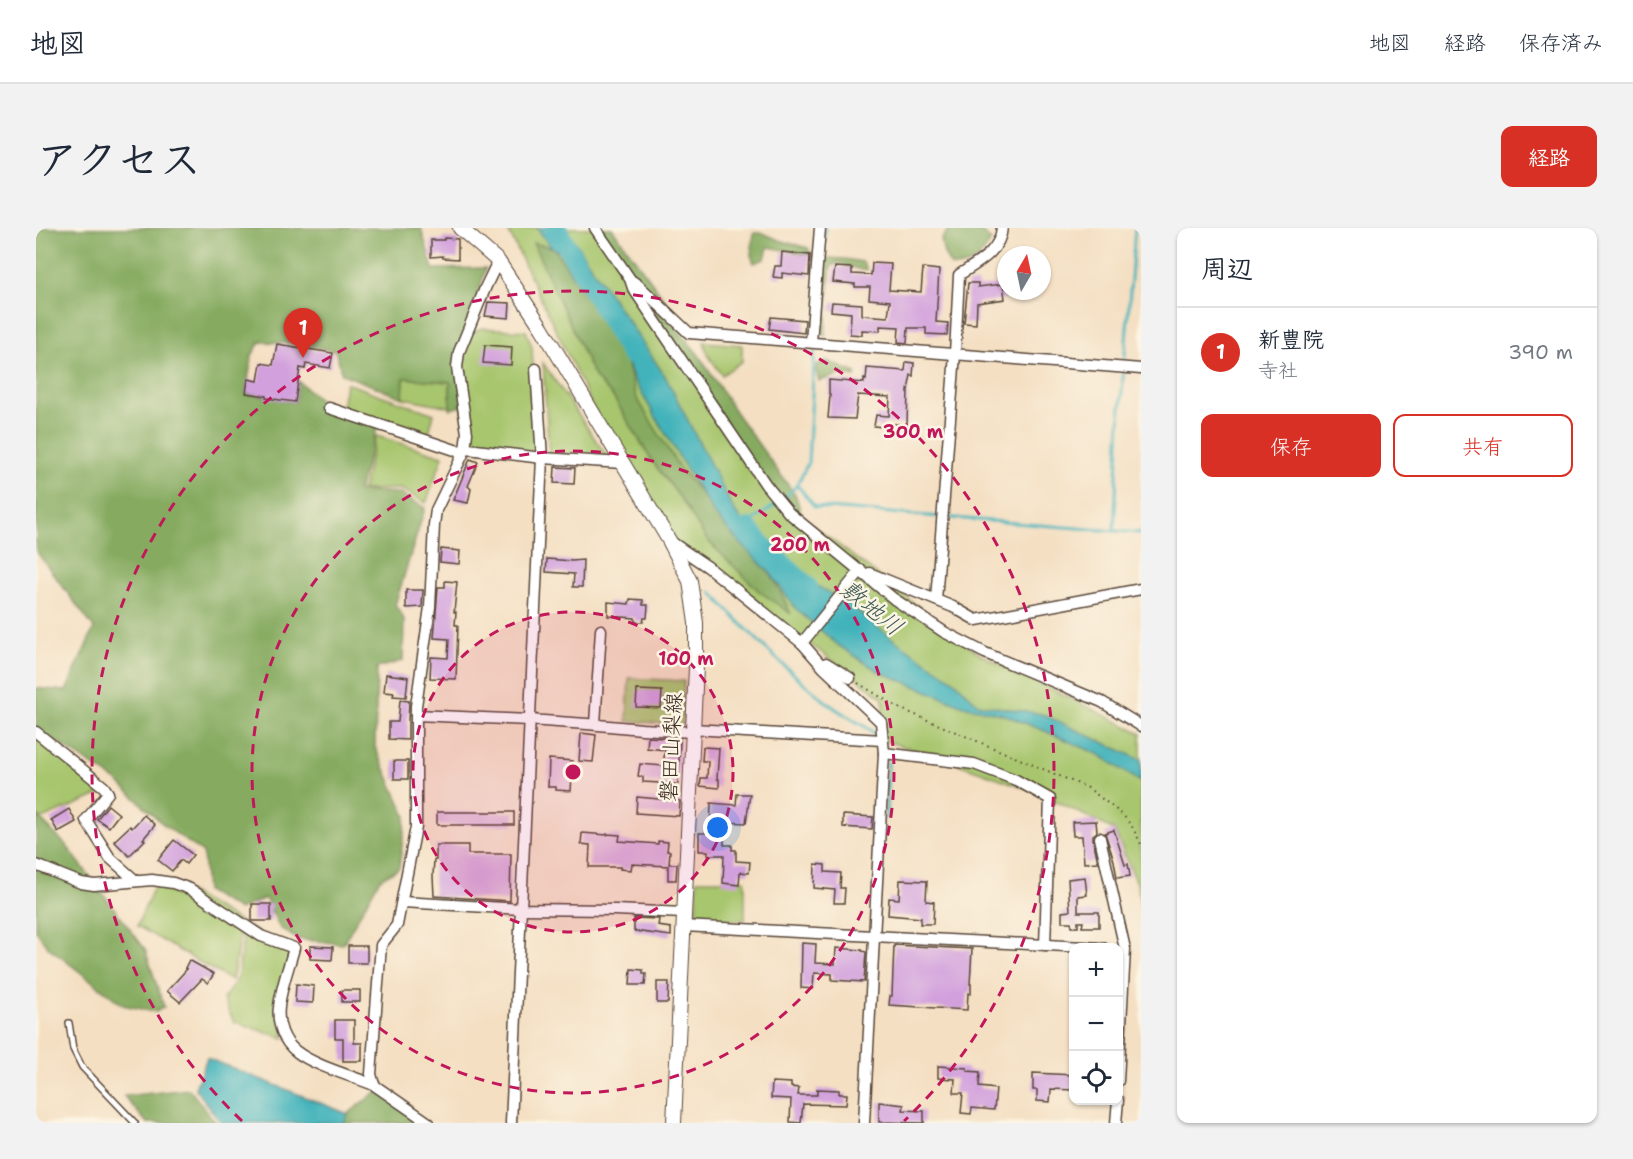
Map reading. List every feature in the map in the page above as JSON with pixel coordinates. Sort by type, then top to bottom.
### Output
[{"type":"main road","name":"磐田山梨線","points":[[460,228],[498,261],[542,328],[670,542],[690,581],[696,623],[696,667],[674,1123]]},
{"type":"street","points":[[595,228],[766,485],[789,513],[858,573],[944,632],[984,653],[1102,702],[1141,726]]},
{"type":"street","points":[[810,342],[820,228]]},
{"type":"street","points":[[936,600],[959,275],[991,253],[1001,237],[1002,228]]},
{"type":"street","points":[[374,1085],[371,1074],[381,945],[397,925],[417,827],[416,716],[430,607],[436,510],[465,450],[467,433],[457,367],[459,352],[498,261]]},
{"type":"street","points":[[630,279],[689,333],[1141,369]]},
{"type":"street","points":[[511,1123],[542,458],[536,369]]},
{"type":"street","points":[[329,408],[458,451],[468,449],[542,458],[623,463]]},
{"type":"street","points":[[670,542],[708,567],[804,641],[810,653],[823,667],[881,722],[884,753],[864,1123]]},
{"type":"street","points":[[858,573],[936,600],[976,620],[1141,589]]},
{"type":"street","points":[[804,641],[858,573]]},
{"type":"street","points":[[595,724],[601,630]]},
{"type":"street","points":[[810,653],[850,678]]},
{"type":"street","points":[[416,716],[529,720],[642,729],[882,740]]},
{"type":"street","points":[[36,732],[108,791],[86,820],[111,858],[136,881]]},
{"type":"street","points":[[884,753],[974,764],[1016,780],[1050,799],[1044,945]]},
{"type":"street","points":[[1100,838],[1121,943]]},
{"type":"street","points":[[36,865],[81,883],[94,885],[152,880],[173,883],[190,889],[261,936],[294,948],[279,1007],[279,1021],[284,1038],[296,1052],[314,1062],[374,1085],[429,1123]]},
{"type":"street","points":[[402,902],[521,909],[615,910],[683,920],[874,936],[1069,946]]},
{"type":"street","points":[[1120,1051],[1121,997]]},
{"type":"street","points":[[1116,1123],[1118,1105]]},
{"type":"lane","points":[[69,1023],[73,1049],[82,1067],[135,1123]]},
{"type":"path","points":[[850,678],[899,708],[1088,788],[1123,815],[1141,844]]},
{"type":"green space","points":[[36,228],[421,228],[433,269],[486,268],[465,337],[462,406],[450,409],[450,382],[404,378],[403,398],[342,374],[336,351],[296,343],[260,342],[252,355],[246,393],[295,402],[298,381],[329,408],[378,425],[358,491],[399,493],[425,508],[395,605],[404,619],[403,661],[377,668],[375,747],[406,816],[399,868],[380,879],[343,944],[297,939],[280,928],[265,898],[239,910],[206,891],[203,853],[164,825],[117,781],[36,729],[36,688],[66,691],[94,628],[36,551]]},
{"type":"green space","points":[[507,228],[594,228],[775,496],[980,654],[1141,733],[1141,912],[1137,883],[1114,830],[1040,793],[882,740],[883,698],[679,547],[608,439]]},
{"type":"green space","points":[[600,228],[612,228],[671,308],[675,319],[648,295],[698,354],[736,413],[796,496],[802,517],[787,508],[765,483]]},
{"type":"green space","points":[[957,228],[980,231],[991,240],[975,260],[958,267],[951,266],[944,254],[941,240],[948,230]]},
{"type":"green space","points":[[754,233],[763,233],[808,248],[812,255],[768,247],[765,259],[754,263],[751,255]]},
{"type":"green space","points":[[533,243],[554,248],[625,356],[637,399],[679,467],[732,533],[773,577],[791,614],[759,591],[707,540],[681,499],[652,461],[614,398],[594,376]]},
{"type":"green space","points":[[827,258],[863,262],[867,270],[839,263],[831,266],[825,336],[820,332],[819,294],[821,273]]},
{"type":"green space","points":[[481,328],[526,331],[532,347],[537,452],[468,449],[462,406],[465,337]]},
{"type":"green space","points":[[704,342],[742,345],[742,361],[722,375],[708,355]]},
{"type":"green space","points":[[827,361],[856,373],[855,377],[842,374],[819,381],[817,365]]},
{"type":"green space","points":[[543,363],[608,458],[549,454]]},
{"type":"green space","points":[[404,378],[450,382],[451,407],[403,398]]},
{"type":"green space","points":[[346,383],[434,414],[428,436],[341,412]]},
{"type":"green space","points":[[376,436],[443,456],[426,503],[401,489],[362,490]]},
{"type":"green space","points":[[629,678],[684,681],[683,725],[627,721]]},
{"type":"green space","points":[[36,733],[108,791],[42,819],[36,815]]},
{"type":"green space","points":[[36,815],[66,845],[145,949],[164,1007],[156,1012],[123,1005],[49,948],[36,931]]},
{"type":"green space","points":[[697,880],[745,880],[745,920],[697,920]]},
{"type":"green space","points":[[173,883],[242,923],[232,981],[137,926],[154,887]]},
{"type":"green space","points":[[245,925],[293,952],[276,1007],[284,1038],[234,1022],[223,999],[237,980]]},
{"type":"green space","points":[[189,1089],[216,1123],[147,1123],[124,1096]]},
{"type":"green space","points":[[380,1089],[423,1123],[344,1123],[348,1114]]},
{"type":"water","points":[[537,228],[566,228],[665,376],[735,512],[759,542],[789,570],[849,604],[890,637],[955,681],[978,704],[1042,714],[1141,760],[1141,782],[1098,754],[1045,731],[1002,714],[964,706],[878,671],[839,646],[796,609],[770,573],[714,514],[634,380],[617,332],[576,262],[550,246]]},
{"type":"water","points":[[207,1058],[348,1114],[344,1123],[221,1123],[195,1088]]},
{"type":"building","points":[[444,238],[458,239],[458,259],[443,258],[443,256],[431,257],[431,240],[444,240]]},
{"type":"building","points":[[782,252],[810,255],[809,276],[782,273],[782,278],[773,277],[775,266],[781,266]]},
{"type":"building","points":[[872,263],[891,264],[889,290],[921,292],[923,268],[939,270],[936,322],[948,323],[947,335],[926,334],[926,328],[908,328],[907,343],[898,342],[899,327],[880,326],[880,331],[862,330],[862,335],[850,334],[851,313],[831,311],[832,302],[862,304],[862,315],[888,317],[890,301],[869,299],[870,287],[855,287],[855,284],[833,282],[835,267],[852,268],[852,274],[871,275]]},
{"type":"building","points":[[968,283],[978,283],[978,287],[997,285],[998,300],[977,303],[976,324],[964,323]]},
{"type":"building","points":[[488,302],[510,303],[509,318],[485,316]]},
{"type":"building","points":[[771,317],[805,320],[804,333],[769,329]]},
{"type":"building","points":[[277,344],[333,353],[330,368],[306,364],[305,369],[300,368],[295,402],[246,393],[248,379],[258,381],[261,363],[273,365]]},
{"type":"building","points":[[485,345],[512,347],[511,365],[483,363]]},
{"type":"building","points":[[906,362],[914,363],[913,376],[911,375],[908,390],[907,425],[884,423],[883,427],[874,426],[876,415],[889,416],[890,397],[858,395],[855,419],[828,418],[829,380],[864,383],[867,368],[905,371]]},
{"type":"building","points":[[470,459],[478,462],[468,486],[471,489],[468,503],[453,500]]},
{"type":"building","points":[[555,467],[575,468],[574,484],[554,483]]},
{"type":"building","points":[[441,549],[460,551],[459,564],[440,562]]},
{"type":"building","points":[[547,559],[583,560],[582,587],[573,587],[574,574],[546,572]]},
{"type":"building","points":[[445,581],[457,582],[454,612],[456,612],[455,625],[458,625],[456,679],[430,678],[431,657],[448,658],[449,639],[434,638],[438,587],[445,587]]},
{"type":"building","points":[[406,590],[423,590],[422,607],[406,608]]},
{"type":"building","points":[[630,599],[643,600],[643,605],[648,605],[647,618],[644,618],[643,622],[635,622],[635,618],[608,616],[608,602],[629,604]]},
{"type":"building","points":[[386,674],[408,677],[406,697],[393,696],[394,693],[384,692]]},
{"type":"building","points":[[637,690],[662,691],[661,708],[636,707]]},
{"type":"building","points":[[400,700],[409,701],[408,740],[389,739],[389,722],[398,722]]},
{"type":"building","points":[[581,733],[596,735],[593,762],[579,761]]},
{"type":"building","points":[[648,737],[680,739],[678,784],[643,782],[643,777],[638,776],[640,764],[663,766],[665,750],[647,748]]},
{"type":"building","points":[[703,747],[719,748],[717,779],[719,779],[719,788],[700,786],[701,778],[707,778],[708,761],[702,761]]},
{"type":"building","points":[[549,759],[573,761],[571,791],[548,787]]},
{"type":"building","points":[[394,761],[408,761],[408,779],[394,779]]},
{"type":"building","points":[[737,794],[750,794],[746,823],[724,822],[724,845],[732,845],[732,850],[736,850],[736,861],[750,862],[749,873],[740,872],[739,885],[723,883],[724,855],[708,855],[708,851],[699,851],[699,833],[710,833],[711,803],[736,805]]},
{"type":"building","points":[[637,797],[680,801],[679,816],[636,813]]},
{"type":"building","points":[[108,805],[119,814],[109,827],[97,819]]},
{"type":"building","points":[[69,809],[76,822],[58,832],[51,820]]},
{"type":"building","points":[[437,812],[514,812],[514,825],[437,825]]},
{"type":"building","points":[[144,815],[155,825],[143,839],[145,840],[129,856],[114,841],[130,826],[132,828]]},
{"type":"building","points":[[843,815],[873,817],[872,829],[843,827]]},
{"type":"building","points":[[1096,821],[1097,832],[1093,835],[1093,839],[1098,862],[1084,863],[1082,836],[1073,836],[1072,822]]},
{"type":"building","points":[[1114,830],[1125,865],[1128,864],[1130,876],[1117,878],[1105,833]]},
{"type":"building","points":[[582,833],[620,835],[619,841],[658,844],[658,841],[668,842],[669,864],[677,864],[676,880],[668,880],[668,866],[632,864],[631,870],[620,869],[621,867],[589,867],[590,845],[581,844]]},
{"type":"building","points":[[174,840],[193,855],[186,864],[181,860],[172,871],[158,860]]},
{"type":"building","points":[[436,845],[468,845],[468,854],[511,854],[510,901],[434,896]]},
{"type":"building","points":[[815,864],[825,865],[825,872],[841,873],[840,888],[845,888],[844,903],[834,903],[835,890],[814,888]]},
{"type":"building","points":[[1085,877],[1087,895],[1078,896],[1078,912],[1099,912],[1099,927],[1082,927],[1083,922],[1078,922],[1078,927],[1072,927],[1071,922],[1062,922],[1062,912],[1070,911],[1068,879]]},
{"type":"building","points":[[900,880],[927,881],[926,901],[934,902],[933,924],[920,924],[921,918],[888,915],[889,898],[899,899]]},
{"type":"building","points":[[252,904],[271,904],[271,921],[252,921]]},
{"type":"building","points":[[634,918],[659,919],[658,926],[671,928],[671,936],[634,931]]},
{"type":"building","points":[[802,943],[816,944],[815,963],[835,964],[836,948],[866,952],[864,982],[832,980],[832,974],[814,973],[813,989],[801,988]]},
{"type":"building","points":[[894,945],[972,949],[971,994],[968,993],[967,1010],[889,1005],[890,996],[892,996]]},
{"type":"building","points":[[310,946],[333,947],[332,960],[310,959]]},
{"type":"building","points":[[348,946],[367,946],[367,963],[348,963]]},
{"type":"building","points":[[189,960],[214,974],[208,983],[202,979],[180,1002],[167,991],[187,969],[185,968]]},
{"type":"building","points":[[631,969],[643,970],[643,974],[646,974],[645,985],[630,985]]},
{"type":"building","points":[[657,982],[669,982],[668,1003],[657,1003]]},
{"type":"building","points":[[296,984],[314,986],[313,1003],[295,1002]]},
{"type":"building","points":[[342,990],[360,990],[360,1002],[342,1002]]},
{"type":"building","points":[[335,1020],[354,1020],[354,1043],[362,1043],[362,1061],[343,1061],[343,1038],[335,1038]]},
{"type":"building","points":[[938,1066],[967,1068],[967,1071],[980,1072],[979,1087],[996,1089],[994,1110],[972,1108],[971,1114],[961,1113],[963,1093],[954,1093],[955,1079],[938,1078]]},
{"type":"building","points":[[1033,1073],[1069,1075],[1069,1090],[1051,1089],[1050,1102],[1037,1101],[1037,1090],[1033,1090]]},
{"type":"building","points":[[772,1082],[791,1083],[791,1087],[799,1088],[798,1095],[817,1095],[817,1089],[839,1090],[839,1094],[847,1094],[846,1105],[803,1104],[801,1123],[790,1122],[791,1099],[771,1098]]},
{"type":"building","points":[[879,1102],[904,1105],[903,1110],[924,1111],[924,1123],[879,1122]]},
{"type":"waterway","name":"敷地川","points":[[556,228],[631,355]]},
{"type":"waterway","points":[[823,252],[825,228]]},
{"type":"waterway","points":[[1114,530],[1135,228]]},
{"type":"waterway","points":[[782,501],[797,485],[808,463],[815,345]]},
{"type":"waterway","points":[[797,485],[815,507],[1141,533]]},
{"type":"waterway","points":[[746,525],[777,504]]},
{"type":"waterway","name":"敷地川","points":[[748,528],[759,542],[808,587]]},
{"type":"waterway","points":[[711,592],[798,678],[834,708],[872,731],[875,738]]},
{"type":"waterway","points":[[886,818],[888,762]]},
{"type":"place","name":"新豊院","points":[[303,358]]}]
